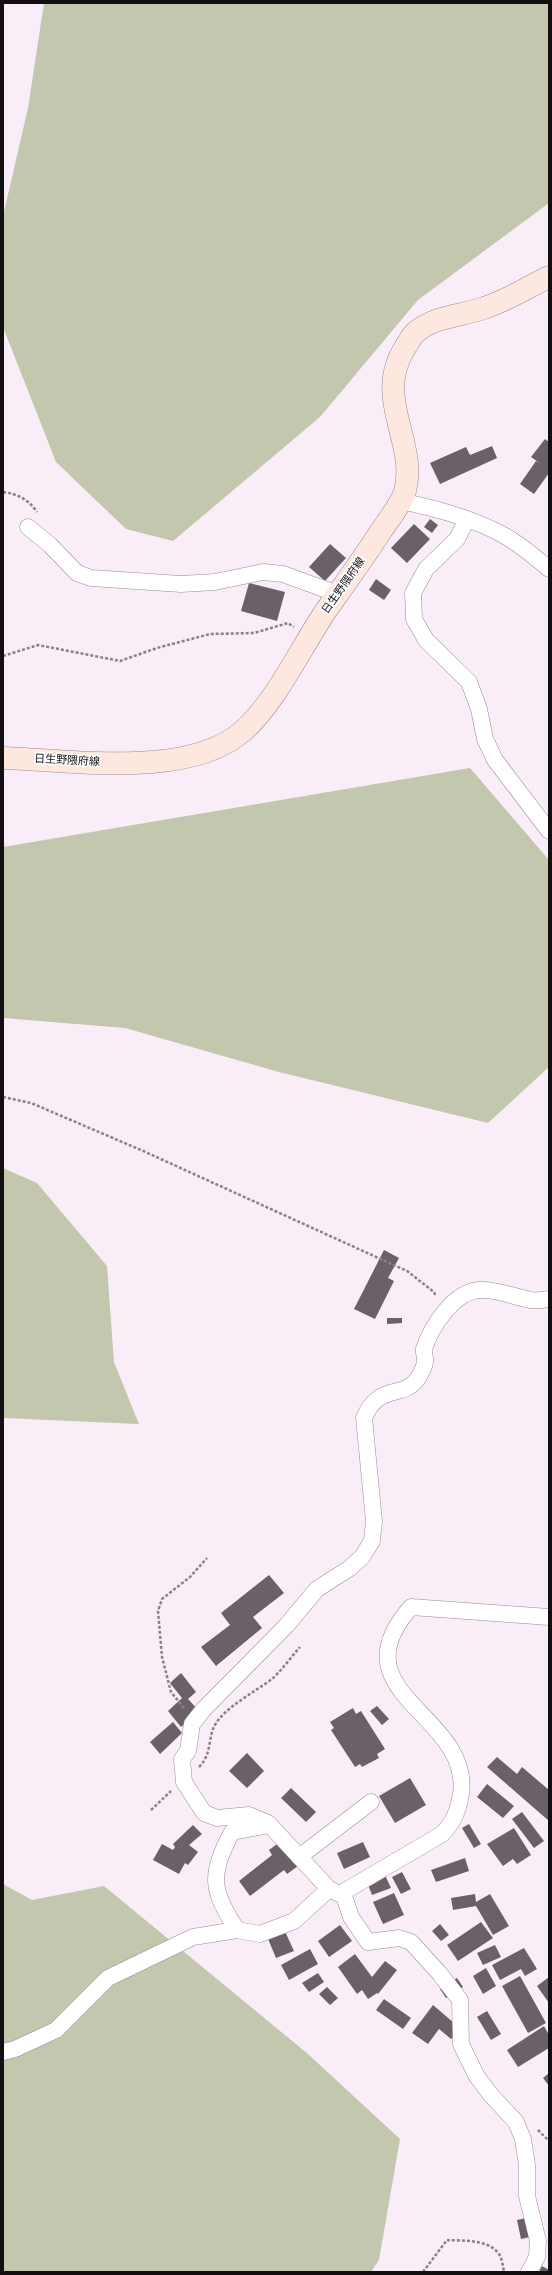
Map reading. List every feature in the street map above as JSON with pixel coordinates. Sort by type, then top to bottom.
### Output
[{"type":"main road","name":"日生野隈府線","points":[[3,758],[107,763],[181,760],[219,748],[243,731],[264,709],[310,635],[394,512],[405,491],[406,464],[393,401],[393,374],[401,353],[415,332],[439,320],[485,308],[549,277]]},
{"type":"street","points":[[400,500],[427,506],[504,536],[549,569]]},
{"type":"street","points":[[466,520],[457,539],[426,569],[413,593],[414,619],[426,640],[469,682],[479,709],[485,738],[495,760],[549,831]]},
{"type":"street","points":[[28,527],[50,545],[77,572],[91,578],[181,584],[215,582],[263,572],[291,576],[338,594]]},
{"type":"street","points":[[530,2272],[537,2257],[538,2241],[527,2196],[528,2165],[523,2139],[516,2122],[490,2094],[476,2075],[461,2044],[460,2000],[440,1974],[411,1942],[399,1938],[368,1942],[351,1917],[344,1896],[334,1892],[270,1825],[249,1815],[217,1818],[204,1814],[184,1782],[182,1759],[188,1751],[192,1724],[286,1626],[317,1589],[362,1557],[372,1541],[374,1521],[364,1418],[369,1406],[387,1393],[405,1388],[416,1381],[425,1362],[424,1350],[443,1312],[462,1295],[478,1290],[495,1290],[532,1301],[549,1299]]},
{"type":"street","points":[[3,2052],[15,2049],[56,2030],[108,1978],[193,1936],[237,1930],[260,1934],[294,1921],[334,1892],[442,1834],[454,1822],[459,1807],[462,1781],[458,1762],[443,1737],[394,1684],[388,1668],[387,1646],[396,1624],[411,1608],[549,1616]]},
{"type":"street","points":[[299,1857],[371,1802]]},
{"type":"street","points":[[237,1930],[223,1909],[215,1890],[222,1850],[232,1832],[270,1825]]},
{"type":"path","points":[[3,656],[38,645],[120,661],[157,648],[210,634],[254,633],[288,623],[310,635]]},
{"type":"path","points":[[3,1097],[31,1103],[141,1150],[406,1271],[434,1292],[443,1312]]},
{"type":"path","points":[[195,1721],[171,1692],[162,1657],[158,1611],[162,1599],[190,1577],[207,1558]]},
{"type":"path","points":[[151,1810],[184,1782],[203,1763],[211,1741],[214,1725],[237,1703],[272,1678],[300,1647]]},
{"type":"path","points":[[423,2272],[447,2240],[476,2242],[489,2245],[499,2254],[504,2272]]},
{"type":"green space","points":[[44,3],[549,3],[549,203],[418,300],[320,417],[173,541],[126,529],[56,462],[3,327],[3,216],[28,108]]},
{"type":"green space","points":[[470,768],[549,860],[549,1067],[488,1123],[279,1072],[125,1028],[3,1018],[3,847]]},
{"type":"green space","points":[[3,1168],[37,1183],[107,1266],[114,1362],[139,1424],[3,1418]]},
{"type":"green space","points":[[3,1884],[32,1900],[104,1886],[308,2054],[400,2139],[379,2260],[371,2272],[3,2272]]},
{"type":"building","points":[[545,439],[549,442],[549,473],[534,494],[520,484],[536,461],[541,464],[531,457]]},
{"type":"building","points":[[492,446],[497,458],[440,484],[430,463],[466,447],[470,455]]},
{"type":"building","points":[[430,519],[438,525],[432,533],[424,527]]},
{"type":"building","points":[[414,524],[430,539],[407,563],[391,548]]},
{"type":"building","points":[[330,544],[346,558],[325,581],[309,567]]},
{"type":"building","points":[[376,579],[391,590],[384,600],[369,590]]},
{"type":"building","points":[[249,583],[285,592],[277,621],[241,611]]},
{"type":"building","points":[[384,1250],[399,1258],[388,1278],[394,1281],[375,1319],[354,1309]]},
{"type":"building","points":[[387,1318],[402,1318],[402,1323],[387,1324]]},
{"type":"building","points":[[269,1575],[284,1593],[253,1617],[262,1628],[216,1666],[201,1647],[230,1625],[221,1613]]},
{"type":"building","points":[[181,1673],[196,1692],[188,1699],[199,1711],[181,1727],[168,1711],[182,1698],[170,1683]]},
{"type":"building","points":[[377,1706],[389,1719],[382,1725],[370,1711]]},
{"type":"building","points":[[353,1708],[356,1714],[361,1711],[385,1749],[377,1754],[379,1758],[362,1767],[360,1764],[355,1767],[331,1730],[334,1728],[330,1722]]},
{"type":"building","points":[[173,1722],[182,1733],[160,1754],[150,1742]]},
{"type":"building","points":[[247,1753],[264,1771],[247,1788],[229,1771]]},
{"type":"building","points":[[497,1757],[517,1774],[522,1767],[549,1790],[549,1821],[487,1767]]},
{"type":"building","points":[[410,1778],[426,1805],[395,1823],[379,1796]]},
{"type":"building","points":[[487,1784],[514,1806],[503,1818],[477,1797]]},
{"type":"building","points":[[291,1788],[316,1812],[306,1822],[281,1798]]},
{"type":"building","points":[[522,1812],[544,1841],[534,1848],[512,1819]]},
{"type":"building","points":[[469,1824],[481,1844],[474,1848],[462,1828]]},
{"type":"building","points":[[193,1825],[202,1834],[189,1845],[198,1852],[188,1865],[185,1863],[179,1874],[153,1860],[162,1844],[173,1850],[175,1847],[173,1844]]},
{"type":"building","points":[[514,1828],[531,1855],[517,1864],[513,1859],[503,1866],[487,1844]]},
{"type":"building","points":[[289,1835],[323,1878],[314,1885],[298,1866],[287,1874],[284,1870],[250,1896],[239,1881],[272,1855],[269,1850]]},
{"type":"building","points":[[363,1842],[370,1857],[344,1869],[337,1853]]},
{"type":"building","points":[[465,1858],[469,1871],[436,1882],[431,1870]]},
{"type":"building","points":[[402,1872],[411,1889],[401,1894],[392,1877]]},
{"type":"building","points":[[385,1875],[391,1888],[372,1895],[367,1882]]},
{"type":"building","points":[[394,1893],[404,1915],[383,1924],[373,1902]]},
{"type":"building","points":[[475,1894],[476,1902],[490,1894],[509,1926],[493,1935],[476,1906],[453,1910],[451,1898]]},
{"type":"building","points":[[481,1922],[493,1938],[458,1961],[447,1945]]},
{"type":"building","points":[[440,1924],[449,1935],[441,1941],[432,1931]]},
{"type":"building","points":[[340,1925],[352,1941],[329,1957],[318,1941]]},
{"type":"building","points":[[283,1927],[294,1951],[276,1958],[266,1934]]},
{"type":"building","points":[[495,1945],[501,1957],[483,1965],[477,1953]]},
{"type":"building","points":[[524,1948],[537,1969],[525,1976],[521,1969],[500,1980],[492,1965]]},
{"type":"building","points":[[310,1949],[318,1964],[289,1980],[281,1965]]},
{"type":"building","points":[[355,1954],[372,1977],[385,1961],[397,1970],[378,1994],[377,1993],[368,1999],[362,1990],[357,1994],[338,1967]]},
{"type":"building","points":[[486,1968],[496,1986],[483,1994],[473,1976]]},
{"type":"building","points":[[318,1973],[324,1982],[309,1992],[302,1983]]},
{"type":"building","points":[[520,1976],[546,2023],[528,2033],[502,1986]]},
{"type":"building","points":[[549,1977],[549,2003],[537,1986]]},
{"type":"building","points":[[457,1978],[463,1987],[446,1998],[440,1989]]},
{"type":"building","points":[[327,1987],[338,1998],[330,2005],[319,1994]]},
{"type":"building","points":[[384,1999],[411,2018],[403,2029],[376,2010]]},
{"type":"building","points":[[433,2005],[460,2028],[451,2039],[439,2029],[428,2044],[412,2033]]},
{"type":"building","points":[[487,2011],[501,2034],[491,2040],[477,2017]]},
{"type":"building","points":[[544,2026],[549,2035],[549,2048],[518,2067],[507,2050]]},
{"type":"building","points":[[549,2073],[549,2086],[543,2078]]},
{"type":"building","points":[[531,2217],[534,2236],[521,2239],[517,2220]]},
{"type":"building","points":[[542,2266],[549,2270],[549,2272],[539,2272]]}]
